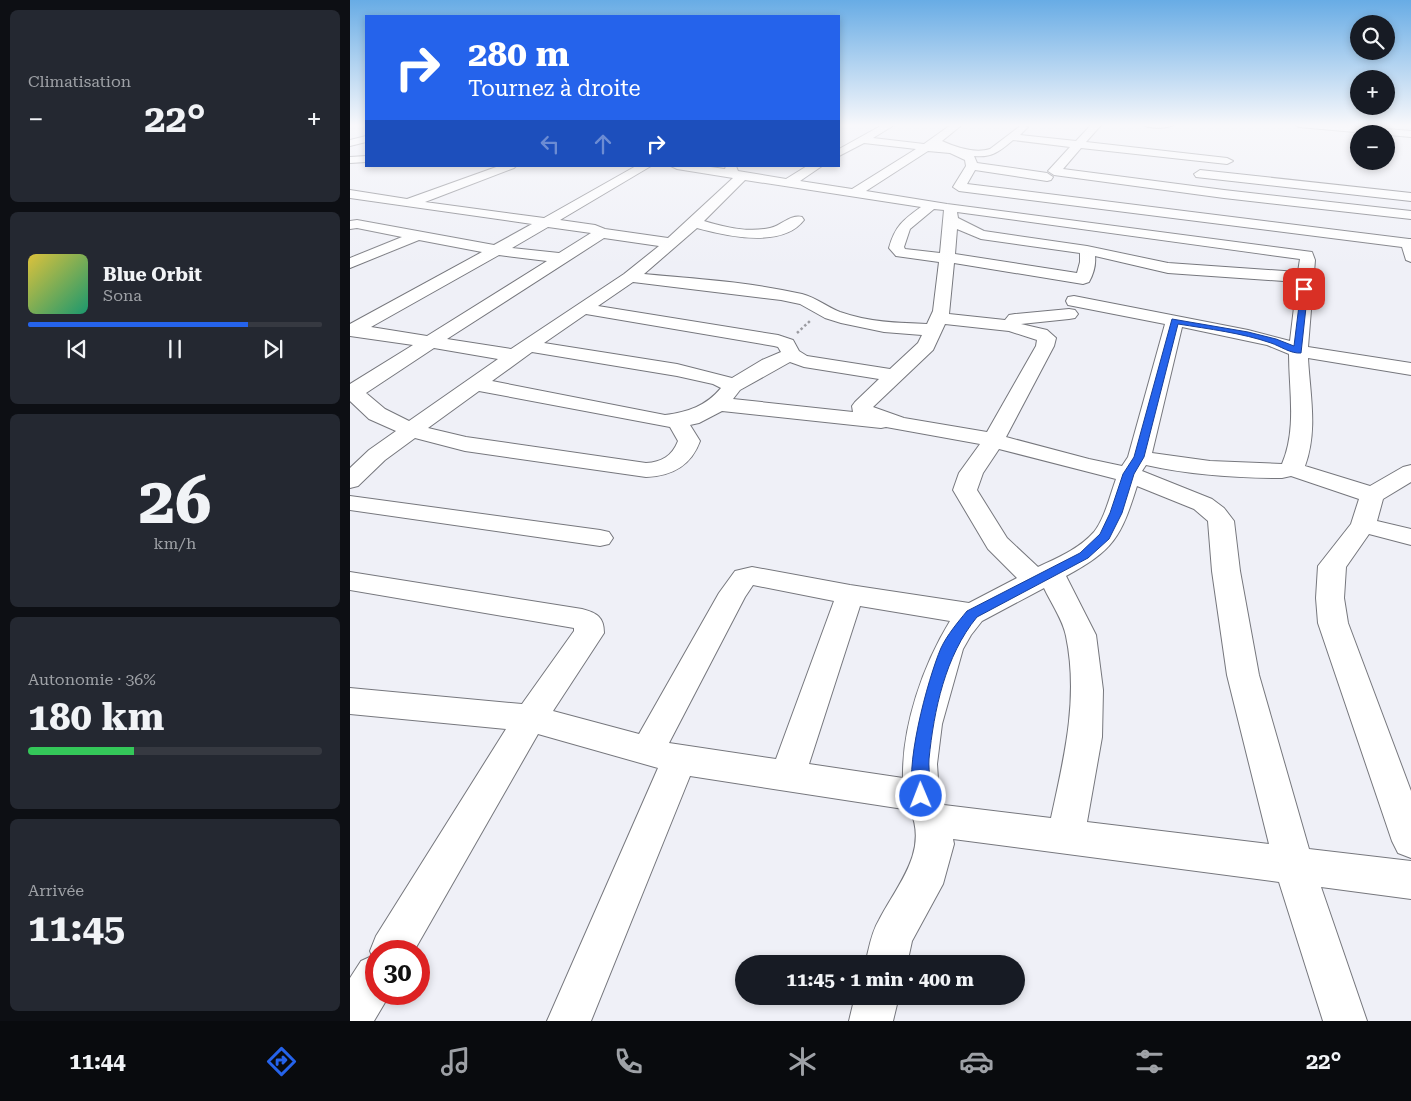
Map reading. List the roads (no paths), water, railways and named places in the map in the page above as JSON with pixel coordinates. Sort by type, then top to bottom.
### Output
[{"type":"street","points":[[407,202],[427,197],[495,172]]},
{"type":"street","points":[[351,330],[446,280],[495,250],[635,172]]},
{"type":"street","points":[[355,471],[582,308],[630,276],[694,223],[735,172],[787,183],[854,193],[948,204],[1307,254]]},
{"type":"street","points":[[787,183],[806,172]]},
{"type":"street","points":[[854,193],[888,172]]},
{"type":"street","points":[[902,425],[874,416],[862,410],[862,406],[926,346],[942,311],[948,258],[948,204],[968,172]]},
{"type":"street","points":[[1027,172],[1125,185],[1411,215]]},
{"type":"street","points":[[1031,196],[1052,172]]},
{"type":"street","points":[[1125,185],[1134,172]]},
{"type":"street","points":[[1185,172],[1411,196]]},
{"type":"street","points":[[1226,172],[1213,184],[1230,195]]},
{"type":"street","points":[[1083,279],[948,258],[901,253],[896,248],[900,233],[905,226],[948,204],[1125,185],[1232,220],[1303,229],[1410,247]]},
{"type":"street","points":[[350,194],[429,207],[471,210],[545,223],[595,229],[602,233],[670,243]]},
{"type":"street","points":[[1230,195],[1232,220]]},
{"type":"street","points":[[1292,468],[1298,458],[1302,430],[1298,351],[1307,254],[1303,229],[1294,202]]},
{"type":"street","points":[[948,204],[981,235],[1087,250],[1168,268],[1305,277]]},
{"type":"street","points":[[694,223],[723,231],[753,234],[780,231],[797,220]]},
{"type":"street","points":[[350,225],[358,224],[495,250],[560,258]]},
{"type":"street","points":[[602,233],[351,392],[377,414],[411,430],[465,444],[646,470],[659,470],[672,464],[686,451],[689,441],[677,421]]},
{"type":"street","points":[[350,263],[420,235]]},
{"type":"street","points":[[1066,837],[1085,737],[1087,690],[1081,635],[1043,576],[997,543],[965,490],[971,473],[993,441],[1046,346],[1046,338],[1072,307],[1088,262],[1087,250]]},
{"type":"street","points":[[630,276],[786,296],[815,303],[824,308],[827,313],[894,329],[936,324],[1009,326],[1041,334],[1046,338]]},
{"type":"street","points":[[1009,326],[1015,319],[1072,307],[1175,320],[1273,341],[1298,351],[1411,370]]},
{"type":"street","points":[[582,308],[765,339],[788,349],[804,361],[835,364],[894,376]]},
{"type":"street","points":[[888,955],[893,935],[923,884],[935,844],[920,764],[925,724],[948,649],[960,628],[972,614],[1084,556],[1105,536],[1134,466],[1175,320]]},
{"type":"street","points":[[351,330],[428,342],[522,351],[677,370],[719,379],[733,386]]},
{"type":"street","points":[[476,384],[653,419],[677,421],[691,418],[719,404],[733,386],[770,364],[788,349]]},
{"type":"street","points":[[719,404],[902,425],[993,441],[1081,465],[1134,466],[1172,464],[1219,470],[1282,471],[1292,468],[1372,495]]},
{"type":"street","points":[[1134,466],[1204,504],[1221,521],[1226,571],[1243,674],[1294,866],[1345,1021]]},
{"type":"street","points":[[1411,472],[1372,495],[1363,525],[1332,566],[1330,598],[1333,623],[1411,841]]},
{"type":"street","points":[[350,503],[600,538]]},
{"type":"street","points":[[1363,525],[1411,537]]},
{"type":"street","points":[[569,1021],[663,755],[733,593],[745,577],[752,576],[850,595],[972,614]]},
{"type":"street","points":[[350,581],[582,619],[589,623],[589,633],[530,718],[398,940]]},
{"type":"street","points":[[787,777],[850,595]]},
{"type":"street","points":[[350,701],[530,718],[663,755],[787,777],[1066,837],[1411,880]]},
{"type":"street","points":[[350,1020],[365,995]]},
{"type":"street","points":[[871,1021],[875,1005]]}]
